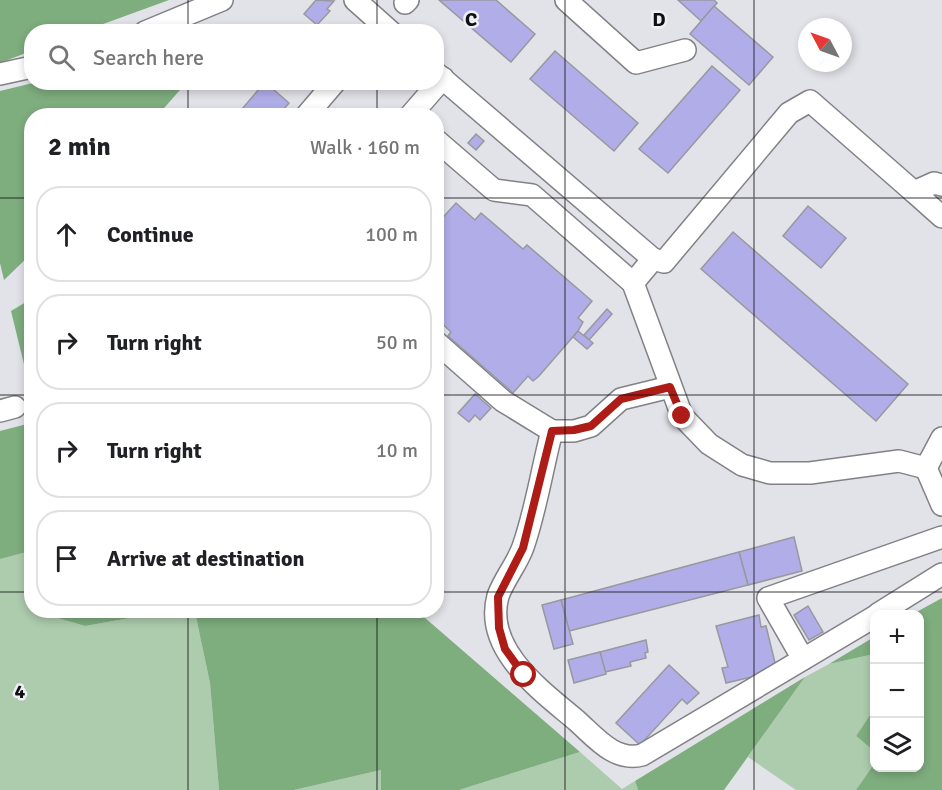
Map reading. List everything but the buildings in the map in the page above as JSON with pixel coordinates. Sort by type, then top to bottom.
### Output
[{"type":"street","points":[[165,24],[222,0]]},
{"type":"street","points":[[355,0],[379,24]]},
{"type":"street","points":[[566,0],[636,63],[685,50]]},
{"type":"street","points":[[0,74],[24,69]]},
{"type":"street","points":[[444,78],[653,259],[664,262],[789,113],[810,101],[942,217]]},
{"type":"street","points":[[313,108],[328,90]]},
{"type":"street","points":[[416,108],[429,90]]},
{"type":"street","points":[[444,147],[494,190],[531,195],[633,283],[682,416],[709,444],[742,465],[770,473],[810,473],[899,461],[926,468]]},
{"type":"street","points":[[531,195],[539,160]]},
{"type":"street","points":[[914,192],[934,183],[942,185]]},
{"type":"street","points":[[633,283],[653,259]]},
{"type":"street","points":[[444,349],[503,401],[552,431],[574,430],[591,426],[621,399],[670,387]]},
{"type":"street","points":[[552,431],[523,548],[503,585],[497,603],[499,628],[505,649],[524,675],[608,748],[631,758],[642,755],[870,620]]},
{"type":"street","points":[[926,468],[942,438]]},
{"type":"street","points":[[926,468],[942,505]]},
{"type":"street","points":[[803,659],[768,598],[942,537]]},
{"type":"street","points":[[885,610],[942,574]]},
{"type":"green space","points":[[0,0],[169,0],[103,24],[24,24],[24,54],[0,63]]},
{"type":"green space","points":[[24,85],[24,90],[180,90],[164,108],[24,108],[24,261],[4,280],[0,263],[0,91]]},
{"type":"green space","points":[[24,303],[24,364],[11,311]]},
{"type":"green space","points":[[24,425],[24,553],[0,559],[0,431]]},
{"type":"green space","points":[[24,553],[24,618],[58,618],[85,626],[130,618],[196,618],[210,683],[219,790],[0,790],[0,559]]},
{"type":"green space","points":[[942,598],[942,790],[856,790],[870,770],[870,772],[924,772],[924,610],[920,610]]},
{"type":"green space","points":[[58,618],[130,618],[85,626]]},
{"type":"green space","points":[[196,618],[425,618],[580,752],[459,790],[381,790],[381,770],[294,790],[219,790],[210,683]]},
{"type":"green space","points":[[870,639],[870,655],[829,664]]},
{"type":"green space","points":[[870,655],[870,715],[856,736],[870,748],[870,770],[856,790],[796,790],[748,757],[805,677],[829,664]]},
{"type":"green space","points":[[805,677],[724,790],[638,790],[635,781]]},
{"type":"green space","points":[[870,715],[870,748],[856,736]]},
{"type":"green space","points":[[580,752],[622,789],[635,781],[638,790],[459,790]]},
{"type":"green space","points":[[381,770],[381,790],[294,790]]},
{"type":"route","points":[[524,675],[505,649],[496,609],[503,585],[523,548],[552,431],[574,430],[591,426],[621,399],[670,387],[682,416]]}]
